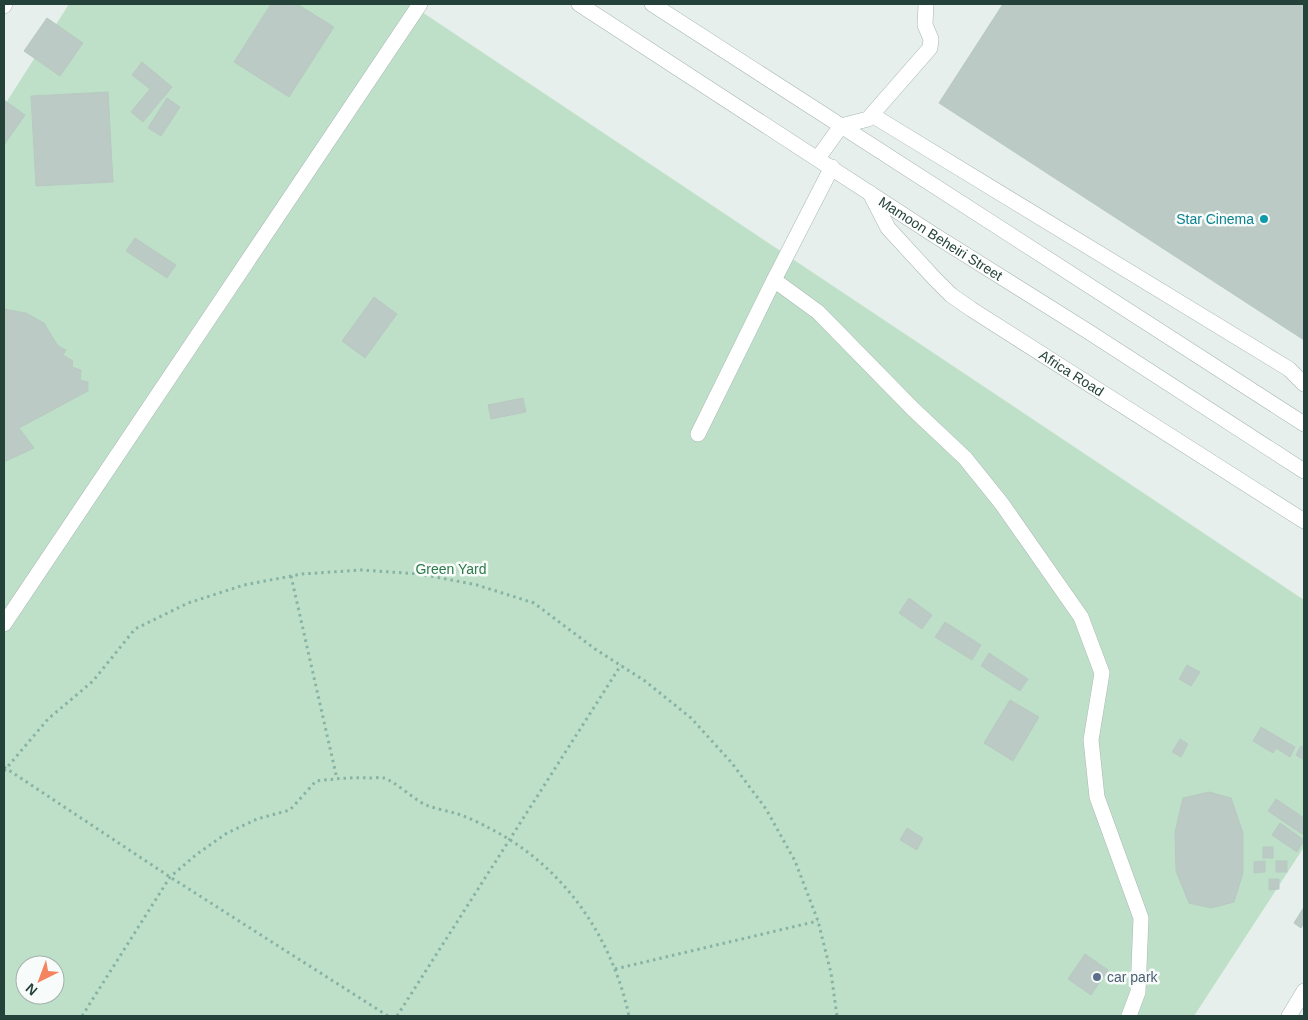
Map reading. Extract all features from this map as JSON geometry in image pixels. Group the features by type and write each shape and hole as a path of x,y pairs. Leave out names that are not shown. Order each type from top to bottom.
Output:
{"street":[{"path":"4,624 420,4"},
{"name":"Mamoon Beheiri Street","path":"579,4 1304,471"},
{"path":"652,4 669,8 841,126 1304,424"},
{"path":"818,158 841,126 868,119 930,48 931,39 925,25 926,4"},
{"path":"872,115 1289,369 1304,384"},
{"path":"698,434 832,168"},
{"name":"Africa Road","path":"869,192 888,228 952,295 971,309 1304,521"},
{"path":"774,280 818,312 913,409 965,458 1002,504 1081,616 1102,673 1091,740 1097,798 1141,918 1138,992 1129,1016"},
{"path":"1289,1016 1304,992"}],"path":[{"path":"388,1016 4,769 48,719 93,681 135,629 188,603 244,585 291,576 360,570 420,574 477,585 534,603 595,649 645,681 690,718 731,762 766,809 794,861 818,921 831,973 836,1016"},
{"path":"291,576 337,779"},
{"path":"397,1016 621,665"},
{"path":"82,1016 170,877 226,833 257,819 290,810 316,781 350,777 384,778 426,805 459,815 490,828 547,868 570,892 591,920 608,950 620,982 629,1016"},
{"path":"615,969 818,921"}],"green space":[{"name":"Green Yard","path":"69,4 410,4 1304,600 1304,847 1194,1016 4,1016 4,106"}],"building":[{"path":"271,4 297,4 334,27 289,97 234,62"},
{"path":"1003,4 1304,4 1304,340 939,103"},
{"path":"47,18 83,43 60,76 24,51"},
{"path":"142,62 172,87 143,122 131,112 150,89 132,75"},
{"path":"108,92 113,182 36,186 31,96"},
{"path":"167,98 180,107 161,136 148,128"},
{"path":"4,100 25,115 4,145"},
{"path":"135,238 176,265 167,278 126,251"},
{"path":"374,297 397,314 365,358 342,341"},
{"path":"4,309 26,313 44,323 58,346 66,350 63,355 73,361 72,367 81,370 80,380 88,382 88,391 19,428 34,448 4,462"},
{"path":"523,398 526,412 491,419 488,405"},
{"path":"909,598 932,615 922,629 899,613"},
{"path":"945,622 981,645 972,660 935,637"},
{"path":"989,653 1028,679 1020,691 981,666"},
{"path":"1187,665 1200,672 1191,686 1179,679"},
{"path":"1010,700 1039,717 1013,761 984,743"},
{"path":"1261,727 1295,747 1290,757 1276,748 1273,753 1253,741"},
{"path":"1180,739 1188,744 1181,757 1172,752"},
{"path":"1301,746 1304,748 1304,760 1296,755"},
{"path":"1209,792 1231,798 1243,833 1243,873 1234,902 1211,908 1189,903 1176,871 1175,832 1183,798"},
{"path":"1276,799 1304,818 1304,831 1302,834 1268,811"},
{"path":"1280,823 1304,840 1297,852 1272,835"},
{"path":"907,828 923,838 917,850 900,840"},
{"path":"1263,847 1273,847 1273,858 1263,858"},
{"path":"1265,861 1265,872 1254,873 1254,862"},
{"path":"1276,861 1287,861 1287,872 1276,872"},
{"path":"1269,879 1279,879 1279,889 1269,890"},
{"path":"1304,907 1304,923 1301,928 1294,923"},
{"path":"1085,954 1108,970 1091,995 1068,979"}],"place":[{"name":"Star Cinema","path":"1264,219"},
{"name":"car park","path":"1097,977"}]}
